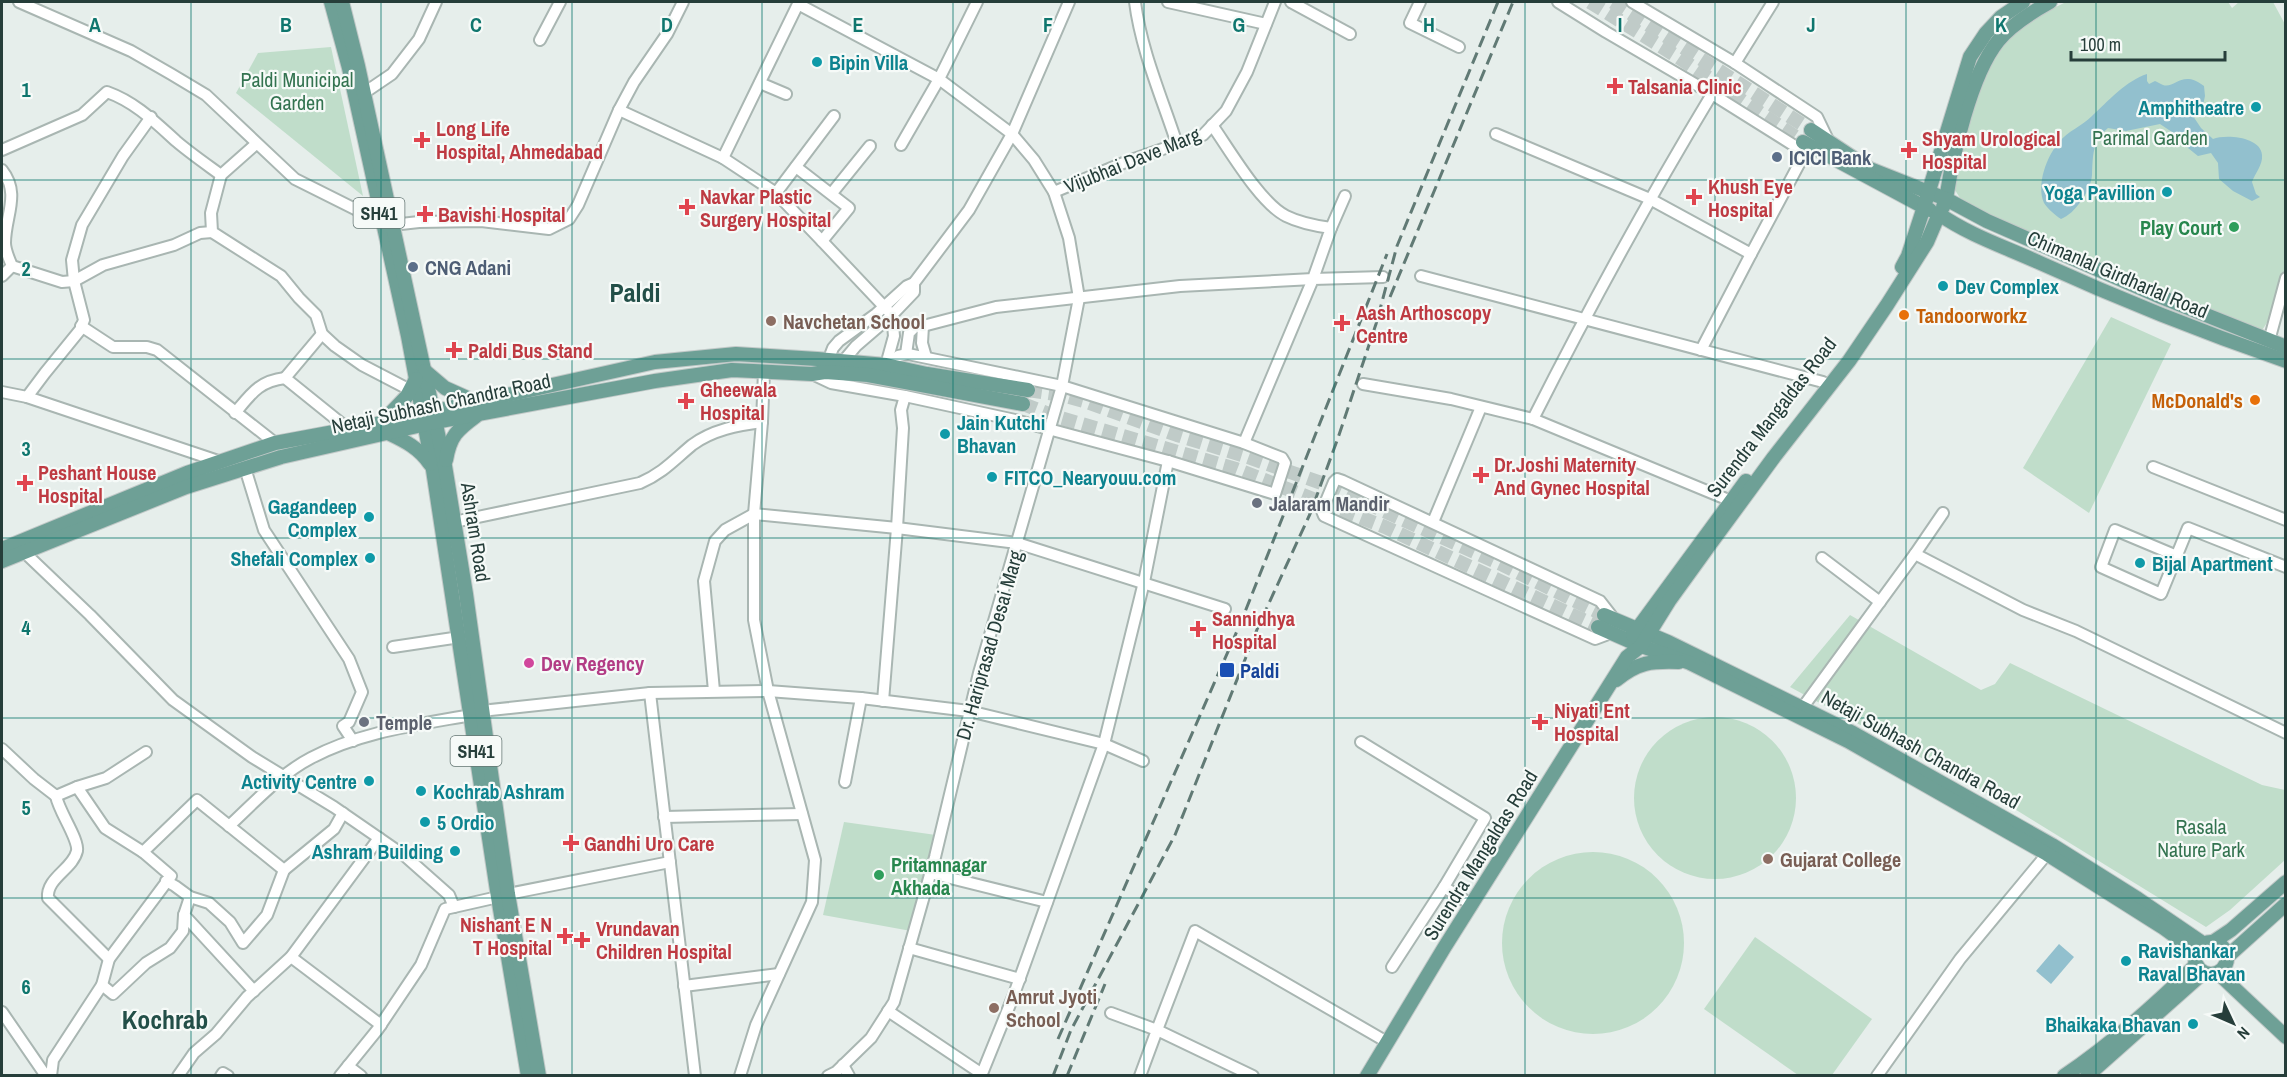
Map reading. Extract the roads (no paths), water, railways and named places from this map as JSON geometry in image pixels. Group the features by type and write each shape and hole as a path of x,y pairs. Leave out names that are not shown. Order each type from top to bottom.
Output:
{"main road":[{"name":"Ashram Road","path":"331,2 386,223"},
{"name":"Ashram Road","path":"342,2 364,93 386,223 417,380 454,522 476,713 528,1076"},
{"path":"1804,147 1826,148 1917,189 1929,191 1970,57 1986,33 2001,17 2023,2"},
{"path":"1946,199 1967,112 1985,62 2000,39 2010,29 2050,2"},
{"path":"1812,130 1826,148 1924,207"},
{"name":"Chimanlal Girdharlal Road","path":"1929,191 1987,221 2286,347"},
{"name":"Surendra Mangaldas Road","path":"1367,1076 1639,637 1855,341 1891,286 1908,256 1929,191"},
{"name":"Surendra Mangaldas Road","path":"1735,503 1849,361 1927,242 1946,199"},
{"name":"Chimanlal Girdharlal Road","path":"1924,207 1958,226 2070,277 2226,341 2286,361"},
{"path":"428,418 474,401 655,362 736,354 828,368 888,365 1028,390"},
{"name":"Netaji Subhash Chandra Road","path":"2,561 186,487 385,428 428,418 476,416 655,381 732,370 764,372 828,368 1023,404"},
{"path":"417,380 445,388 474,401 476,416 459,429 449,442 439,467 408,442 385,428 417,380"},
{"name":"Netaji Subhash Chandra Road","path":"2,549 187,473 275,443 347,428 385,428"},
{"name":"Ashram Road","path":"439,467 460,637 476,713"},
{"name":"Netaji Subhash Chandra Road","path":"1607,624 1803,707 1909,763 2044,840 2138,899 2202,955"},
{"name":"Netaji Subhash Chandra Road","path":"1639,637 1848,741 2047,854 2164,928 2202,955"},
{"path":"1609,686 1626,672 1647,662 1690,663"},
{"path":"2064,1076 2134,1022 2202,955 2286,882"},
{"name":"Ashram Road","path":"503,895 539,1076"},
{"path":"2224,965 2286,904"},
{"path":"2087,1076 2202,955 2223,946 2224,965 2286,1037"},
{"path":"2202,955 2224,965 2286,1026"}],"street":[{"path":"19,2 131,51 206,95 296,179 386,223 481,220 549,229 569,219 578,205 619,110 634,82 667,34 683,2"},
{"path":"364,93 392,74 419,39 436,2"},
{"path":"540,40 560,2"},
{"path":"901,145 939,79 977,2"},
{"path":"888,365 898,356 906,354 1062,386 1244,443 1284,459 1285,463 1275,494 1168,461 1051,429 905,396 831,384 828,368 839,341 888,311 907,286 914,283 969,210 1012,134 1069,2"},
{"path":"1135,2 1137,19 1177,144"},
{"path":"1168,2 1266,24"},
{"name":"Vijubhai Dave Marg","path":"799,3 939,79 1012,134 1034,160 1054,192 1203,135 1226,111 1247,72 1275,2"},
{"path":"1290,2 1350,34"},
{"path":"1420,2 1410,23 1459,47"},
{"path":"1558,2 1804,147 1701,350"},
{"path":"1632,2 1735,63 1817,117 1826,148"},
{"path":"1735,63 1773,2"},
{"path":"723,158 799,3"},
{"path":"760,83 786,94"},
{"path":"2,150 82,115 107,92 123,97 151,117 177,142 221,175"},
{"path":"1533,419 1583,319 1650,199 1713,94"},
{"path":"619,110 723,158 776,193 888,311 894,336 888,365"},
{"path":"776,193 834,116"},
{"path":"27,398 70,344 84,320 74,281 72,260 82,225 123,156 151,117"},
{"path":"1212,125 1267,201 1284,216 1310,225 1331,228"},
{"path":"1496,134 1650,199 1751,254"},
{"path":"212,232 211,213 221,175 256,144"},
{"path":"832,194 870,146"},
{"path":"796,167 849,208 822,241"},
{"path":"2,170 9,179 12,207 5,244 12,266"},
{"name":"Dr. Hariprasad Desai Marg","path":"828,1076 843,1065 870,1038 894,1002 930,873 969,711 1062,386 1079,298 1069,238 1054,192"},
{"path":"1244,443 1345,196"},
{"path":"12,266 62,282 74,281 103,264 174,245 200,233 212,232 281,276 298,298 316,315 322,334 362,365 417,380"},
{"path":"2,276 12,266"},
{"path":"1421,276 1823,382"},
{"path":"906,354 911,329 996,307 1180,286 1383,277"},
{"path":"2269,341 2286,278"},
{"path":"81,326 113,347 147,347 157,350 275,443"},
{"path":"923,326 922,343 926,357"},
{"path":"285,378 322,334"},
{"path":"740,1076 756,1025 812,902 815,860 768,691 754,620 754,514 764,372"},
{"path":"235,413 258,387 271,379 285,378 347,428"},
{"path":"1363,384 1406,390 1533,419 1735,503"},
{"path":"2,392 27,398 221,462"},
{"path":"882,701 897,528 903,428 901,410 905,396"},
{"path":"1433,522 1481,407"},
{"path":"454,522 640,483 658,475 694,444 719,431 740,424 762,422"},
{"path":"888,1011 981,1075 1020,979 1104,744 1144,582 1168,461"},
{"path":"2153,467 2286,520"},
{"path":"245,468 264,530 349,659 362,692 350,722 343,726 353,741"},
{"path":"1338,479 1433,522 1600,601 1607,624 1595,639 1324,516 1322,511 1334,482 1338,479"},
{"path":"1803,707 1943,513"},
{"path":"714,691 704,581 715,541 725,530 754,514 1017,543 1225,609"},
{"path":"2177,556 2115,530 2101,567 2161,594 2177,556 2188,528 2286,567"},
{"path":"24,552 90,615 172,700 283,777 343,813 405,856 449,895 454,907"},
{"path":"1915,554 2023,610 2076,631 2286,733"},
{"path":"1822,558 1880,602"},
{"path":"393,647 460,637"},
{"path":"229,826 283,777 310,758 371,733 476,713 650,693 768,691 861,698 969,711 1104,744 1143,761"},
{"path":"650,693 695,1076"},
{"path":"845,782 861,698"},
{"path":"1361,742 1485,818 1392,967"},
{"path":"2,749 34,779 56,795 58,806 77,840 77,853 53,882 48,891 48,897 109,959"},
{"path":"56,795 106,778 146,752"},
{"path":"51,1076 53,1060 102,985 109,959 171,876 143,852 105,828 77,787"},
{"path":"143,852 197,800 284,870"},
{"path":"166,881 190,897 209,903 230,922 243,943 267,915 284,870 334,829 343,813"},
{"path":"664,817 802,814"},
{"path":"178,1076 194,1053 216,1034 254,991 291,957 379,838"},
{"path":"1877,1076 1960,959 2047,854"},
{"path":"340,1076 381,1025 421,965 445,909 503,895 670,862"},
{"path":"930,873 1047,902"},
{"path":"1444,887 1472,904"},
{"path":"102,985 113,994 146,963 170,948 183,931 184,915 190,897"},
{"path":"184,915 254,991"},
{"path":"1140,1076 1195,931 1387,1042"},
{"path":"909,948 1020,979"},
{"path":"291,957 381,1025"},
{"path":"684,986 779,974"},
{"path":"2,1012 46,1076"},
{"path":"1111,1013 1157,1030 1253,1076"},
{"path":"843,1065 849,1076"},
{"path":"348,1066 362,1076"},
{"path":"221,1076 223,1073 228,1076"}],"water":[{"path":"2147,74 2149,84 2155,81 2167,85 2190,79 2204,86 2205,96 2202,110 2193,116 2201,128 2213,139 2234,137 2256,144 2262,155 2252,182 2256,194 2260,197 2252,201 2233,191 2219,179 2218,163 2211,153 2198,156 2183,144 2178,136 2160,124 2126,131 2108,128 2096,144 2091,181 2085,194 2077,207 2061,219 2044,203 2042,195 2042,179 2050,155 2059,142 2088,120 2125,86"},
{"path":"2059,944 2074,957 2051,984 2036,971"}],"tunnel":[{"path":"1590,2 1678,57 1803,142"},
{"path":"1613,2 1811,130"},
{"path":"1028,390 1062,395 1087,402 1327,485 1503,565 1604,615"},
{"path":"1023,404 1054,416 1236,469 1385,527 1598,627"}],"railway":[{"path":"1053,1076 1071,1030 1175,835 1258,627 1310,514 1376,324 1397,246 1498,2"},
{"path":"1390,297 1513,2"},
{"path":"1058,1039 1241,622 1387,254"},
{"path":"1067,1076 1105,984"}],"place":[{"name":"Bipin Villa","path":"817,62"},
{"name":"Talsania Clinic","path":"1615,86"},
{"name":"Amphitheatre","path":"2256,107"},
{"name":"Long Life Hospital, Ahmedabad","path":"422,140"},
{"name":"Shyam Urological Hospital","path":"1909,150"},
{"name":"ICICI Bank","path":"1777,157"},
{"name":"Yoga Pavillion","path":"2167,192"},
{"name":"Khush Eye Hospital","path":"1694,197"},
{"name":"Navkar Plastic Surgery Hospital","path":"687,207"},
{"name":"Bavishi Hospital","path":"425,214"},
{"name":"Play Court","path":"2234,227"},
{"name":"CNG Adani","path":"413,267"},
{"name":"Dev Complex","path":"1943,286"},
{"name":"Tandoorworkz","path":"1904,315"},
{"name":"Navchetan School","path":"771,321"},
{"name":"Aash Arthoscopy Centre","path":"1342,323"},
{"name":"Paldi Bus Stand","path":"454,350"},
{"name":"McDonald's","path":"2255,400"},
{"name":"Gheewala Hospital","path":"686,401"},
{"name":"Jain Kutchi Bhavan","path":"945,434"},
{"name":"Dr.Joshi Maternity And Gynec Hospital","path":"1481,475"},
{"name":"FITCO_Nearyouu.com","path":"992,477"},
{"name":"Peshant House Hospital","path":"25,483"},
{"name":"Jalaram Mandir","path":"1257,503"},
{"name":"Gagandeep Complex","path":"369,517"},
{"name":"Shefali Complex","path":"370,558"},
{"name":"Bijal Apartment","path":"2140,563"},
{"name":"Sannidhya Hospital","path":"1198,629"},
{"name":"Dev Regency","path":"529,663"},
{"name":"Paldi","path":"1227,670"},
{"name":"Temple","path":"364,722"},
{"name":"Niyati Ent Hospital","path":"1540,722"},
{"name":"Activity Centre","path":"369,781"},
{"name":"Kochrab Ashram","path":"421,791"},
{"name":"5 Ordio","path":"425,822"},
{"name":"Gandhi Uro Care","path":"571,843"},
{"name":"Ashram Building","path":"455,851"},
{"name":"Gujarat College","path":"1768,859"},
{"name":"Pritamnagar Akhada","path":"879,875"},
{"name":"Nishant E N T Hospital","path":"565,936"},
{"name":"Vrundavan Children Hospital","path":"582,940"},
{"name":"Ravishankar Raval Bhavan","path":"2126,961"},
{"name":"Amrut Jyoti School","path":"994,1008"},
{"name":"Bhaikaka Bhavan","path":"2193,1024"}],"district":[{"name":"Paldi","path":"635,292"},
{"name":"Kochrab","path":"165,1019"}],"park label":[{"name":"Paldi Municipal Garden","path":"297,90"},
{"name":"Parimal Garden","path":"2150,137"},
{"name":"Rasala Nature Park","path":"2201,838"}]}
